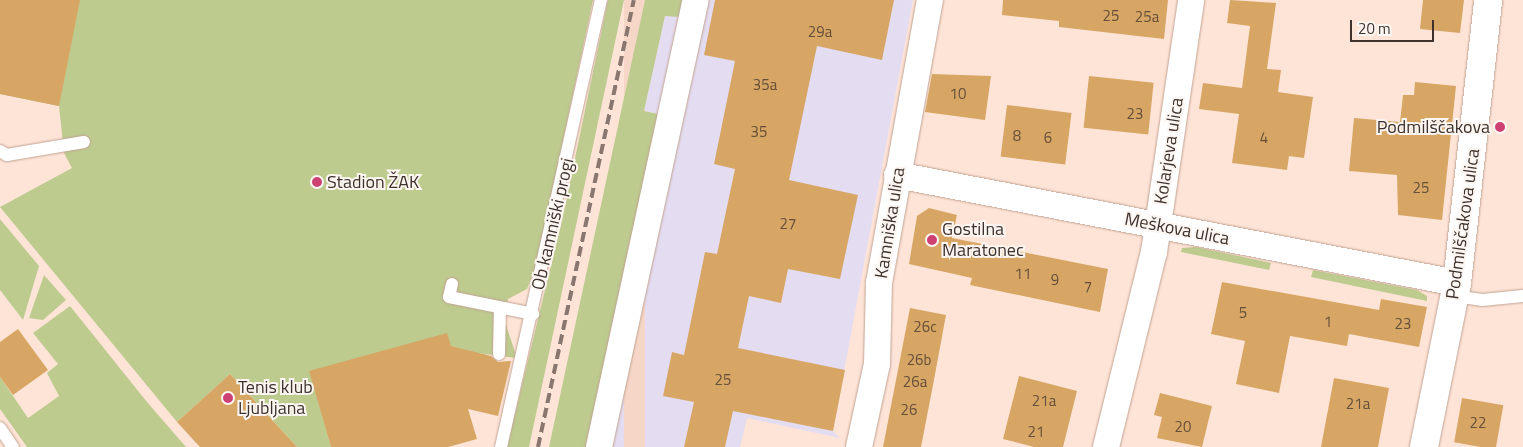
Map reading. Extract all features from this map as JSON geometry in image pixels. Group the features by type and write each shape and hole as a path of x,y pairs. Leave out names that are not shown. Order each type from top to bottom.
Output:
{"street":[{"path":"599,447 696,0"},
{"name":"Kamniška ulica","path":"859,447 877,364 879,282 930,0"},
{"name":"Kolarjeva ulica","path":"1106,447 1158,225 1192,0"},
{"name":"Podmilščakova ulica","path":"1424,447 1455,290 1488,0"},
{"name":"Meškova ulica","path":"897,175 1158,225 1455,290"}],"lane":[{"name":"Ob kamniški progi","path":"502,447 533,314 601,0"},
{"path":"0,151 7,155 84,142"},
{"path":"452,284 449,297 533,314"},
{"path":"1455,290 1482,300 1523,296"},
{"path":"499,354 500,308"},
{"path":"0,428 13,447"}],"shaded area":[{"path":"624,0 645,0 645,447 624,447"},
{"path":"682,0 913,0 833,431 840,438 747,418 740,447 587,447 658,114 644,111 665,15 679,17"}],"green space":[{"name":"Stadion ŽAK","path":"0,0 593,0 536,267 527,289 508,299 504,319 517,358 477,353 310,372 331,447 297,447 230,374 177,422 0,207 72,168 64,153 59,106 0,94"},
{"path":"608,0 624,0 529,447 507,447 563,216"},
{"path":"645,0 682,0 679,17 665,16 644,111 658,114 587,447 549,447"},
{"path":"0,219 39,266 23,320 0,290"},
{"path":"1196,247 1271,263 1269,270 1181,252 1182,248"},
{"path":"1313,270 1417,290 1427,296 1427,301 1311,277"},
{"path":"44,275 66,300 43,320 29,318"},
{"path":"70,306 147,402 186,447 27,447 0,409 0,377 28,418 59,396 47,373 58,364 33,333"}],"building":[{"path":"0,0 80,0 59,106 0,94"},
{"path":"715,0 894,0 882,60 817,46 789,180 858,195 840,279 788,269 781,303 749,296 738,348 845,370 833,431 733,411 725,447 684,447 694,402 663,396 672,352 684,355 705,252 717,254 735,169 714,164 735,61 704,55"},
{"path":"1003,0 1168,0 1164,39 1059,27 1059,21 1002,15"},
{"path":"1230,0 1276,3 1267,69 1281,70 1278,92 1313,97 1304,158 1289,156 1287,170 1232,163 1239,114 1199,109 1203,83 1242,88 1250,26 1227,23"},
{"path":"1423,0 1464,0 1460,33 1420,29"},
{"path":"932,74 991,76 985,120 925,112"},
{"path":"1089,76 1154,83 1148,135 1084,128"},
{"path":"1415,82 1456,86 1442,220 1398,215 1397,175 1349,171 1354,118 1400,122 1403,95 1414,95"},
{"path":"1007,105 1072,113 1065,165 1001,157"},
{"path":"929,208 957,215 952,238 1108,269 1100,312 970,285 972,278 909,264 917,216"},
{"path":"1222,282 1379,310 1381,299 1427,307 1419,347 1349,334 1347,346 1290,336 1279,393 1236,384 1245,341 1211,334"},
{"path":"910,308 946,315 921,447 883,447"},
{"path":"18,329 48,370 13,395 0,377 0,342"},
{"path":"447,333 451,346 491,356 498,362 511,361 498,416 468,409 477,439 448,447 331,447 309,371"},
{"name":"Tenis klub Ljubljana","path":"230,374 297,447 200,447 177,422"},
{"path":"1019,376 1077,391 1063,447 1034,447 1003,439"},
{"path":"1334,378 1389,388 1378,447 1321,447"},
{"path":"1160,393 1212,406 1202,447 1157,438 1162,417 1154,415"},
{"path":"1462,398 1503,405 1496,447 1481,447 1454,442"}],"railway":[{"path":"538,447 634,0"}],"place":[{"name":"Podmilščakova","path":"1500,127"},
{"name":"Stadion ŽAK","path":"317,182"},
{"name":"Gostilna Maratonec","path":"932,240"},
{"name":"Tenis klub Ljubljana","path":"228,398"}]}
